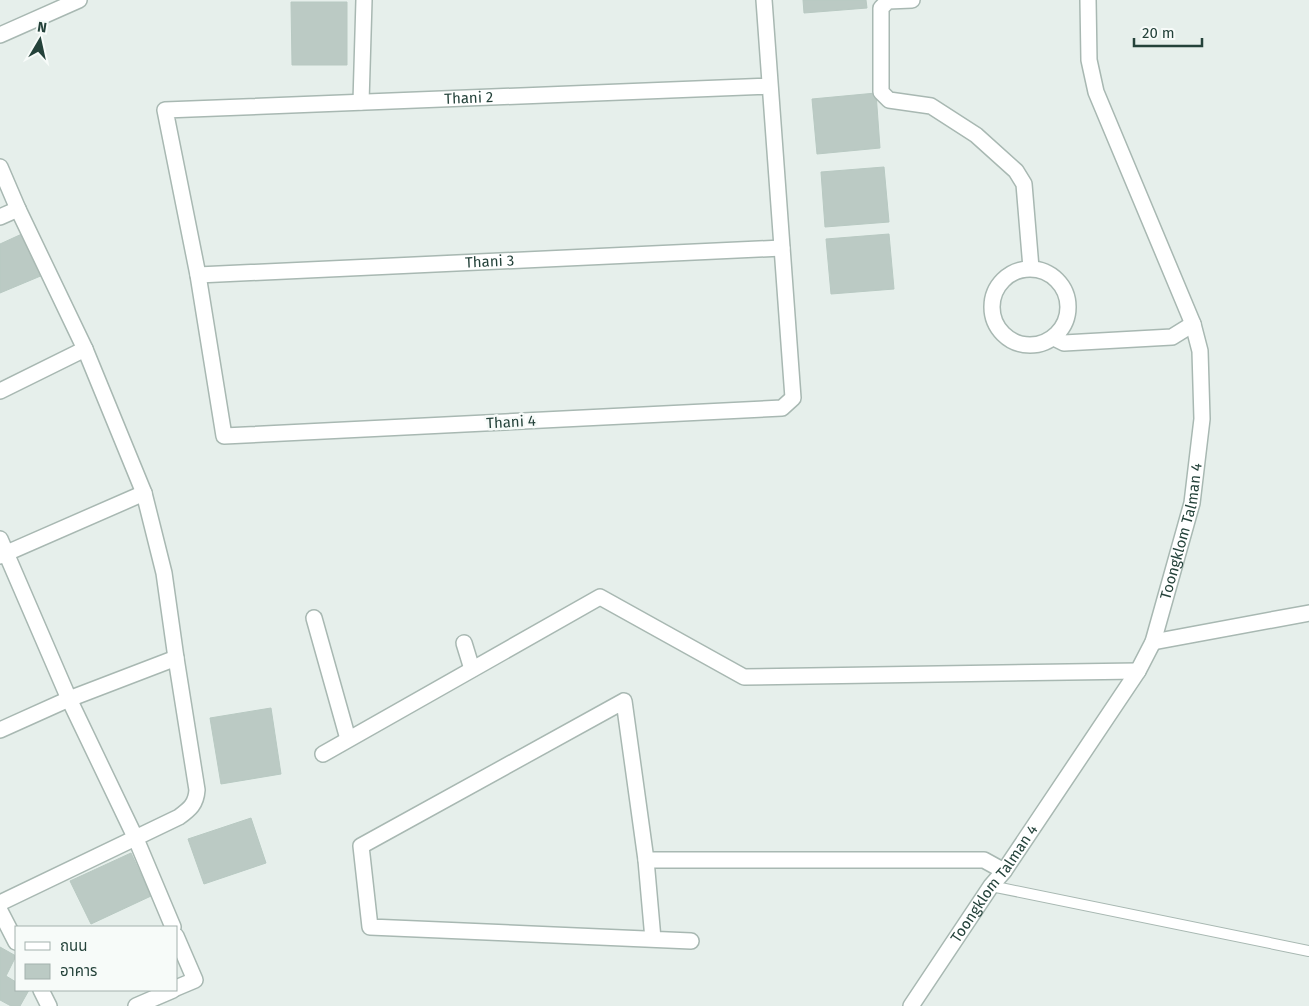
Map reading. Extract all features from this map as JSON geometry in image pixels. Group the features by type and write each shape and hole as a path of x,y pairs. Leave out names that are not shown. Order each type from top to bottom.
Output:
{"street":[{"path":"0,35 79,0"},
{"path":"361,102 364,0"},
{"path":"764,0 782,248"},
{"path":"912,0 888,1 880,8 881,92 889,100 931,106 976,136 1016,172 1024,184 1031,268"},
{"name":"Toongklom Talman 4","path":"911,1006 1138,671 1153,642 1192,503 1202,419 1200,351 1193,324 1096,92 1089,60 1088,0"},
{"name":"Thani 2","path":"198,275 165,110 770,86"},
{"path":"0,167 85,349 144,493 164,573 197,790 196,800 191,809 179,817 0,903"},
{"path":"0,217 18,209"},
{"name":"Thani 3","path":"198,275 782,248"},
{"name":"Thani 4","path":"198,275 224,436 782,408 793,398 782,248"},
{"path":"1031,268 1044,272 1057,280 1066,294 1068,310 1064,326 1054,338 1041,344 1026,346 1012,342 1001,333 993,320 991,306 994,292 1002,280 1014,272 1031,268"},
{"path":"1054,338 1064,343 1172,337 1193,324"},
{"path":"0,391 85,349"},
{"path":"3,555 144,493"},
{"path":"0,539 3,555 136,839 173,926"},
{"path":"323,754 600,597 744,677 1138,671"},
{"path":"1153,642 1309,613"},
{"path":"314,618 348,739"},
{"path":"464,643 472,669"},
{"path":"0,730 69,699 176,658"},
{"path":"653,939 646,860 624,701 360,846 370,927 653,939 691,940"},
{"path":"646,860 984,860 1004,871"},
{"path":"0,911 15,940"},
{"path":"178,941 195,980 178,988"},
{"path":"42,991 49,1006"},
{"path":"136,1006 170,991"}],"lane":[{"path":"991,886 1309,951"}],"building":[{"path":"803,0 866,0 867,8 804,13"},
{"path":"291,2 347,2 347,65 292,65"},
{"path":"876,93 880,148 817,154 812,99"},
{"path":"884,167 889,222 825,227 821,172"},
{"path":"24,233 43,275 0,293 0,244"},
{"path":"889,234 894,289 831,294 826,239"},
{"path":"271,708 281,774 221,784 210,718"},
{"path":"251,818 266,863 204,884 188,839"},
{"path":"131,853 151,896 91,924 70,881"},
{"path":"0,947 15,955 6,976 15,981 15,991 28,991 20,1006 11,1006 0,1000"}]}
